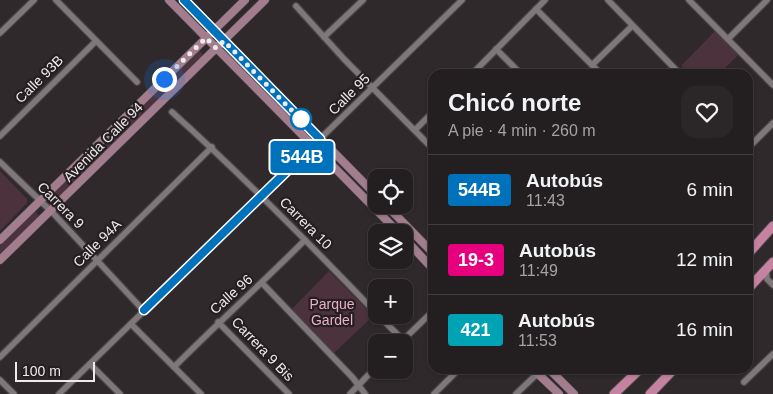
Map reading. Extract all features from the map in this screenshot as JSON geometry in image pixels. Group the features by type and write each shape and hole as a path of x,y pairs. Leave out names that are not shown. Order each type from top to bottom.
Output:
{"main road":[{"path":"169,0 390,224"},
{"path":"184,0 368,187"},
{"name":"Avenida Calle 94","path":"0,240 245,0"},
{"name":"Avenida Calle 94","path":"0,260 265,0"},
{"path":"395,214 428,248"},
{"path":"753,249 773,226"},
{"path":"753,250 773,230"},
{"path":"413,248 428,264"},
{"path":"753,285 765,274 773,262"},
{"path":"538,374 559,394"},
{"path":"554,374 574,394"},
{"path":"614,394 635,374"},
{"path":"650,394 669,374"}],"street":[{"path":"0,33 34,0"},
{"path":"56,0 137,82"},
{"path":"324,38 363,0"},
{"name":"Calle 95","path":"60,394 462,0"},
{"path":"477,69 545,0"},
{"path":"608,0 675,69"},
{"path":"689,0 773,85"},
{"path":"728,38 767,0"},
{"path":"296,6 324,38 428,144"},
{"path":"536,9 596,69"},
{"path":"592,65 632,26"},
{"name":"Calle 93B","path":"0,136 96,41"},
{"path":"496,49 516,69"},
{"name":"Carrera 10","path":"172,112 212,147 368,305"},
{"path":"415,130 428,117"},
{"path":"753,140 773,122"},
{"name":"Calle 94A","path":"0,357 212,147"},
{"name":"Carrera 9","path":"0,162 98,260 144,310"},
{"name":"Calle 96","path":"174,367 218,322 262,283 305,240"},
{"path":"765,274 773,285"},
{"path":"262,283 313,334 365,394"},
{"path":"409,334 428,316"},
{"name":"Carrera 9 Bis","path":"218,322 289,394"},
{"path":"131,324 201,394"},
{"name":"Carrera 10","path":"386,324 396,334"},
{"path":"753,373 773,354"},
{"path":"90,364 120,394"},
{"path":"434,394 454,374"},
{"path":"516,394 533,374"},
{"path":"744,382 752,374"},
{"path":"350,394 368,376"},
{"path":"0,380 14,394"}],"green space":[{"path":"715,31 739,54 724,69 684,69 681,66"},
{"path":"199,50 205,56 53,204 47,198"},
{"path":"232,51 313,134 309,137 228,55"},
{"path":"0,171 27,199 27,203 0,231"},
{"path":"35,211 40,217 0,256 0,246"},
{"name":"Parque Gardel","path":"329,271 368,311 368,321 334,353 292,309"}],"bus line":[{"name":"544B","path":"144,310 320,139 184,0"}],"route":[{"path":"164,79 206,38 216,48 224,41 306,125 301,119"}]}
